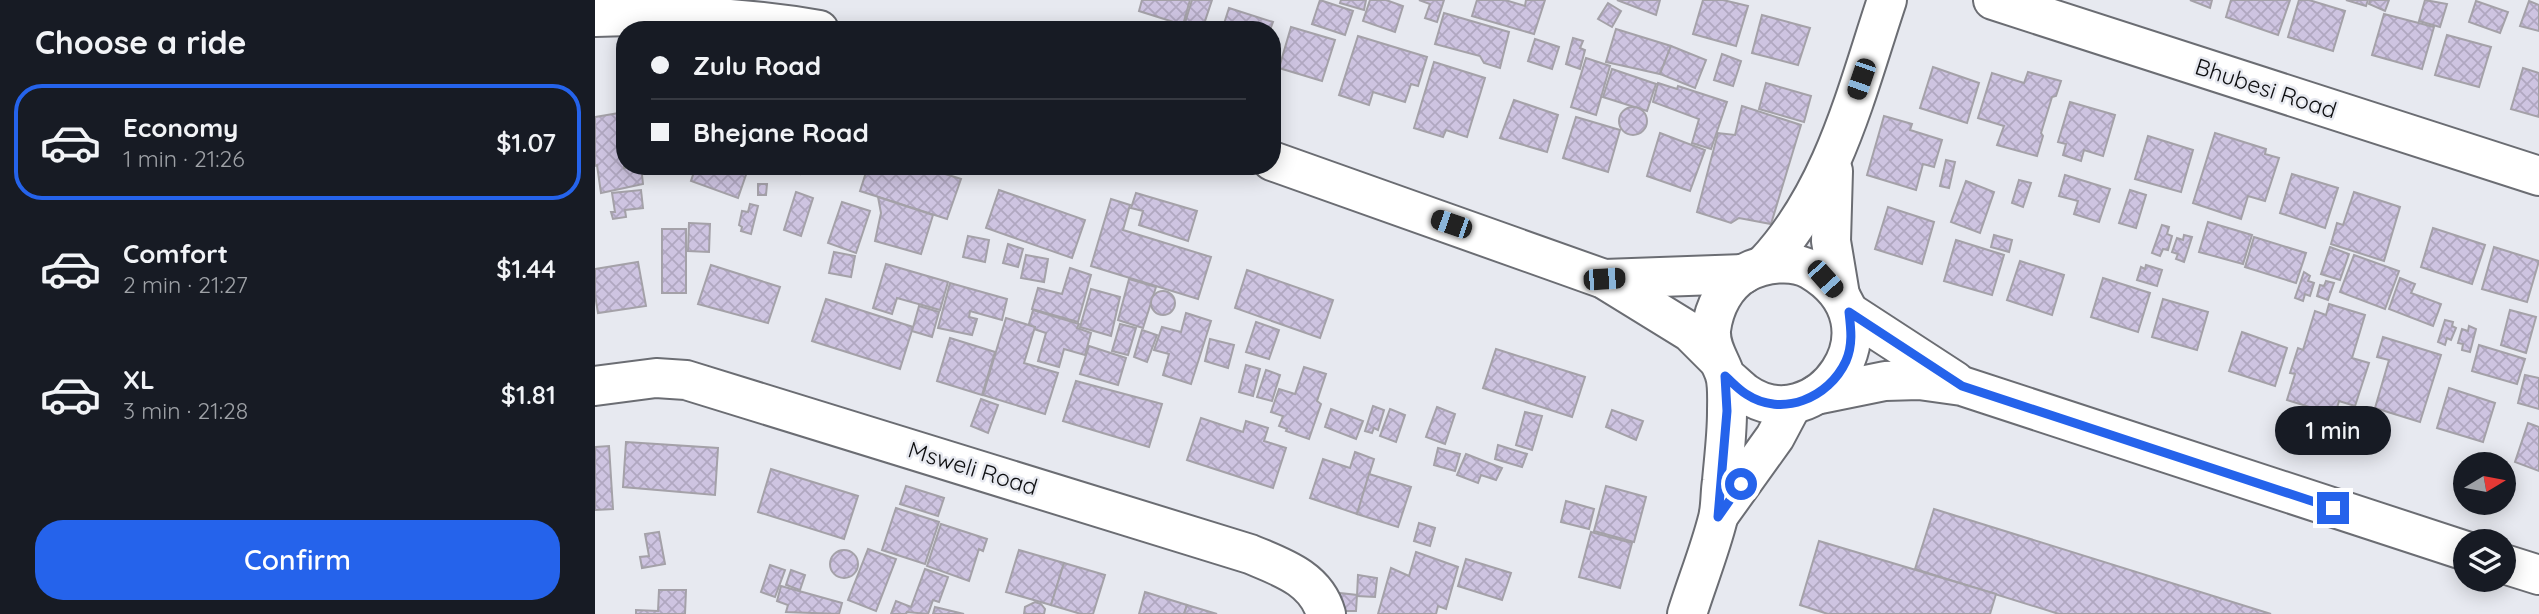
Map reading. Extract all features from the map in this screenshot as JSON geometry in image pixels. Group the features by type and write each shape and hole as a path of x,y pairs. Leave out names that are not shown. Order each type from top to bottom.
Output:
{"street":[{"path":"1687,614 1718,517 1727,411 1721,367 1711,334 1715,310 1727,289 1778,250 1811,203 1834,159 1888,0"},
{"name":"Bhubesi Road","path":"1993,0 2539,176"},
{"path":"595,17 635,15 748,21"},
{"path":"1718,517 1804,400 1835,380 1847,359 1852,337 1831,241 1834,159"},
{"path":"1281,164 1604,279 1691,332 1747,395 1769,403 1804,400 1885,381 1919,380 1962,386 2453,547"},
{"path":"1604,279 1754,270 1785,263 1807,268 1825,279 1844,304 1962,386"},
{"name":"Msweli Road","path":"595,386 656,378 686,380 1224,546 1287,569 1305,580 1319,597 1326,614"},
{"path":"2516,568 2539,575"}],"building":[{"path":"1142,0 1190,0 1184,21 1170,21 1139,11"},
{"path":"1192,0 1212,0 1205,21 1186,21"},
{"path":"1320,0 1353,11 1345,35 1312,24"},
{"path":"1341,0 1366,0 1364,10 1340,3"},
{"path":"1370,0 1386,0 1403,6 1395,32 1363,21"},
{"path":"1419,0 1444,0 1437,22 1425,18 1430,4"},
{"path":"1477,0 1505,0 1525,6 1526,0 1545,0 1534,34 1472,16"},
{"path":"1617,0 1660,0 1656,15"},
{"path":"1703,0 1723,0 1748,6 1736,46 1693,34"},
{"path":"2190,0 2212,0 2210,8"},
{"path":"2231,0 2290,0 2278,35 2226,17"},
{"path":"2299,0 2309,0 2345,11 2333,51 2288,37"},
{"path":"2346,0 2368,0 2366,6"},
{"path":"2370,0 2389,0 2385,11 2369,4"},
{"path":"2425,0 2447,4 2440,27 2419,21"},
{"path":"2476,1 2508,12 2500,33 2469,22"},
{"path":"2529,1 2539,5 2539,31 2520,26"},
{"path":"1608,3 1621,11 1612,27 1598,19"},
{"path":"1229,8 1270,21 1225,21"},
{"path":"1444,13 1509,32 1500,68 1484,63 1480,56 1435,44"},
{"path":"2384,14 2434,27 2422,69 2372,55"},
{"path":"1762,15 1810,28 1798,65 1752,53"},
{"path":"1291,27 1335,40 1322,81 1281,69"},
{"path":"1616,29 1671,46 1660,74 1606,62"},
{"path":"2447,35 2491,47 2479,87 2435,75"},
{"path":"1358,36 1427,57 1418,86 1411,84 1405,102 1373,92 1369,105 1339,95"},
{"path":"1573,38 1583,41 1580,48 1585,50 1580,69 1566,64"},
{"path":"1535,39 1559,47 1552,69 1528,61"},
{"path":"1671,46 1706,60 1695,88 1660,74"},
{"path":"1722,54 1741,61 1733,86 1714,80"},
{"path":"1586,58 1610,66 1596,115 1571,107"},
{"path":"1434,62 1485,78 1467,137 1446,130 1443,137 1414,128"},
{"path":"1933,67 1979,83 1967,123 1920,108"},
{"path":"2523,68 2539,73 2539,117 2511,109"},
{"path":"1612,69 1656,84 1647,111 1603,97"},
{"path":"2028,72 2061,81 2056,96 2052,97 2037,156 1997,145 2004,126 1978,118 1992,73 2024,83"},
{"path":"1658,83 1677,89 1678,86 1727,102 1711,149 1692,143 1699,119 1653,102"},
{"path":"1766,83 1811,96 1804,122 1759,109"},
{"path":"1514,100 1558,115 1547,152 1500,138"},
{"path":"2070,102 2115,115 2103,156 2084,150 2081,161 2063,155 2066,144 2058,142"},
{"path":"1742,106 1801,125 1771,224 1739,218 1731,223 1697,212 1718,133 1735,135"},
{"path":"1633,107 1643,111 1647,121 1643,131 1633,135 1623,131 1619,121 1623,111"},
{"path":"616,114 616,175 642,175 643,184 601,193 597,165 595,166 595,117"},
{"path":"1884,116 1912,124 1910,130 1942,140 1934,167 1923,164 1916,190 1867,175"},
{"path":"1576,117 1620,130 1608,172 1563,158"},
{"path":"1660,133 1705,150 1690,191 1647,176"},
{"path":"2215,133 2266,149 2265,154 2279,158 2265,201 2248,196 2241,219 2193,203"},
{"path":"2148,136 2193,150 2181,192 2135,179"},
{"path":"1946,160 1955,162 1949,188 1940,186"},
{"path":"2292,174 2338,188 2325,228 2280,213"},
{"path":"693,175 746,175 738,198 691,181"},
{"path":"865,175 948,175 961,179 947,219 860,191"},
{"path":"2065,175 2110,189 2099,222 2074,214 2078,201 2059,196"},
{"path":"2019,180 2031,183 2023,207 2012,203"},
{"path":"1966,181 1994,192 1980,233 1951,222"},
{"path":"758,184 767,184 766,195 758,195"},
{"path":"641,190 643,208 625,210 626,217 613,219 611,212 615,212 612,193"},
{"path":"999,190 1085,220 1072,258 986,228"},
{"path":"2130,190 2146,195 2136,228 2119,223"},
{"path":"796,192 813,198 801,236 784,230"},
{"path":"2354,192 2400,207 2384,261 2331,244 2337,223 2343,225"},
{"path":"1136,193 1197,211 1188,241 1139,225 1143,211 1131,208"},
{"path":"878,197 933,215 921,254 875,241 881,213"},
{"path":"1111,199 1130,205 1123,230 1211,257 1198,299 1091,266"},
{"path":"842,202 870,211 856,253 828,243"},
{"path":"750,204 758,206 751,234 741,231 742,227 739,225 742,211 748,212"},
{"path":"1888,207 1934,222 1922,264 1875,249"},
{"path":"2208,222 2252,235 2243,264 2199,252"},
{"path":"689,223 710,224 709,252 688,251"},
{"path":"2162,225 2169,227 2167,234 2172,236 2168,250 2163,249 2160,256 2152,253"},
{"path":"2433,228 2485,245 2472,284 2421,267"},
{"path":"662,229 686,229 686,293 662,293"},
{"path":"1994,235 2012,240 2009,252 1991,247"},
{"path":"2184,235 2192,237 2184,262 2176,259 2178,254 2172,252 2177,238 2183,240"},
{"path":"968,236 989,240 985,262 963,257"},
{"path":"2254,237 2306,253 2296,283 2245,267"},
{"path":"1956,240 2004,255 1992,295 1944,281"},
{"path":"1008,244 1023,249 1018,267 1003,263"},
{"path":"2330,247 2349,254 2340,280 2321,274"},
{"path":"2494,247 2539,261 2527,302 2482,289"},
{"path":"834,252 855,256 851,277 829,273"},
{"path":"1026,255 1048,259 1044,282 1021,278"},
{"path":"2354,255 2399,271 2385,309 2340,292"},
{"path":"2020,261 2064,275 2052,315 2007,300"},
{"path":"638,262 646,306 598,313 595,269"},
{"path":"886,264 948,282 940,310 897,298 892,314 873,308"},
{"path":"711,265 780,287 768,323 698,304"},
{"path":"2146,265 2162,270 2157,286 2137,280 2141,267 2145,269"},
{"path":"1070,268 1091,275 1078,322 1032,309 1038,288 1062,294"},
{"path":"1247,270 1333,300 1320,338 1235,308"},
{"path":"2304,272 2310,276 2308,281 2314,283 2310,296 2305,294 2303,301 2295,298"},
{"path":"2103,278 2150,293 2138,332 2091,317"},
{"path":"2400,278 2415,284 2411,293 2441,304 2433,326 2389,309"},
{"path":"1129,279 1156,287 1143,328 1118,320"},
{"path":"2326,281 2334,283 2328,300 2317,296 2320,285 2324,286"},
{"path":"950,283 1007,299 1002,320 970,311 969,317 977,319 972,335 938,328"},
{"path":"1091,289 1120,297 1111,336 1080,327"},
{"path":"1163,291 1172,294 1175,303 1172,312 1163,315 1154,312 1151,303 1154,294"},
{"path":"826,299 913,327 900,369 812,341"},
{"path":"2163,299 2208,312 2197,350 2152,337"},
{"path":"2329,304 2365,315 2352,358 2369,363 2355,406 2339,401 2335,415 2287,400 2295,374 2290,373 2298,348 2303,350 2315,311 2326,315"},
{"path":"919,306 939,312 932,337 912,331"},
{"path":"1033,310 1079,324 1077,328 1091,333 1085,355 1064,349 1059,367 1038,361 1046,333 1028,327"},
{"path":"2510,310 2536,317 2526,353 2501,345"},
{"path":"1186,313 1211,321 1191,384 1163,375 1169,354 1154,350 1162,327 1181,332"},
{"path":"1006,318 1035,327 1024,363 1058,373 1045,414 983,395"},
{"path":"2445,320 2453,322 2452,326 2456,328 2451,340 2447,338 2445,345 2438,342"},
{"path":"1256,322 1279,330 1269,359 1246,352"},
{"path":"1120,324 1136,328 1128,355 1112,351"},
{"path":"2469,326 2476,329 2470,352 2462,350 2463,344 2458,343 2462,329 2468,331"},
{"path":"1142,330 1157,335 1147,362 1134,357"},
{"path":"2242,332 2287,348 2275,386 2229,371"},
{"path":"2383,337 2441,355 2420,422 2375,408 2389,360 2377,357"},
{"path":"950,338 995,352 982,395 937,381"},
{"path":"1210,339 1234,345 1228,368 1205,361"},
{"path":"2479,345 2525,359 2517,384 2472,371"},
{"path":"1089,346 1126,358 1118,385 1080,374"},
{"path":"1496,349 1585,377 1572,417 1483,388"},
{"path":"1246,365 1260,369 1253,396 1239,392"},
{"path":"1304,367 1326,374 1317,401 1321,404 1309,439 1286,431 1287,429 1279,426 1283,416 1271,412 1279,389 1295,394"},
{"path":"1266,370 1280,375 1272,401 1257,397"},
{"path":"2525,375 2539,378 2539,409 2518,403"},
{"path":"1076,381 1162,404 1149,447 1063,421"},
{"path":"2449,388 2495,403 2483,442 2437,428"},
{"path":"981,399 998,405 988,433 971,426"},
{"path":"1373,406 1384,410 1378,430 1374,428 1372,433 1365,431"},
{"path":"1437,407 1455,414 1445,444 1426,437"},
{"path":"1331,409 1363,421 1356,439 1325,427"},
{"path":"1390,409 1405,415 1396,442 1380,436"},
{"path":"1612,410 1643,421 1636,440 1606,427"},
{"path":"1525,412 1542,416 1532,450 1516,445"},
{"path":"1201,418 1243,432 1246,421 1268,428 1264,441 1286,448 1273,488 1187,460"},
{"path":"2528,423 2539,427 2539,471 2517,463"},
{"path":"626,442 718,448 715,495 623,487"},
{"path":"1498,445 1527,454 1522,467 1495,459"},
{"path":"609,446 613,509 595,510 595,447"},
{"path":"1438,448 1460,454 1455,471 1434,465"},
{"path":"1355,452 1374,459 1357,514 1310,498 1323,459 1350,468"},
{"path":"1466,454 1502,468 1496,480 1481,475 1478,483 1457,475"},
{"path":"771,469 858,496 844,539 758,512"},
{"path":"1369,474 1411,487 1398,527 1357,514"},
{"path":"906,486 944,498 938,516 900,504"},
{"path":"1606,486 1646,497 1634,542 1594,531"},
{"path":"1566,501 1594,509 1589,529 1561,522"},
{"path":"896,508 939,522 925,564 882,550"},
{"path":"1934,509 2271,614 2059,614 1915,569"},
{"path":"1419,523 1435,528 1430,546 1414,541"},
{"path":"941,524 987,539 983,551 979,549 969,581 927,566"},
{"path":"659,532 665,564 642,568 640,557 649,556 645,534"},
{"path":"1591,532 1632,543 1620,588 1579,577"},
{"path":"1819,541 1996,594 1990,614 1828,614 1800,605"},
{"path":"868,549 896,559 876,611 848,600"},
{"path":"844,550 854,554 858,564 854,574 844,578 834,574 830,564 834,554"},
{"path":"1019,550 1064,563 1051,605 1006,592"},
{"path":"1416,552 1458,567 1446,609 1438,606 1436,614 1378,614 1391,568 1409,576"},
{"path":"1466,559 1511,573 1502,600 1458,586"},
{"path":"1064,563 1105,575 1093,614 1081,614 1051,605"},
{"path":"770,565 785,570 775,597 761,592"},
{"path":"925,569 948,577 939,602 933,600 928,614 891,614 896,601 911,607"},
{"path":"791,570 805,575 800,590 786,585"},
{"path":"1358,575 1377,578 1375,597 1357,596"},
{"path":"781,586 842,603 839,614 786,612 788,605 777,601"},
{"path":"659,590 686,590 685,614 636,614 636,610 658,611"},
{"path":"1145,592 1187,605 1184,614 1139,614"},
{"path":"1340,593 1357,595 1356,611 1339,611"},
{"path":"1035,602 1045,609 1044,614 1024,614 1025,607"},
{"path":"1187,605 1217,614 1184,614"},
{"path":"935,607 964,614 933,614"}],"route":[{"path":"1741,484 1718,517 1727,411 1725,376 1747,395 1769,403 1792,405 1816,395 1835,380 1847,359 1852,337 1849,312 1962,386 2333,508"}]}
